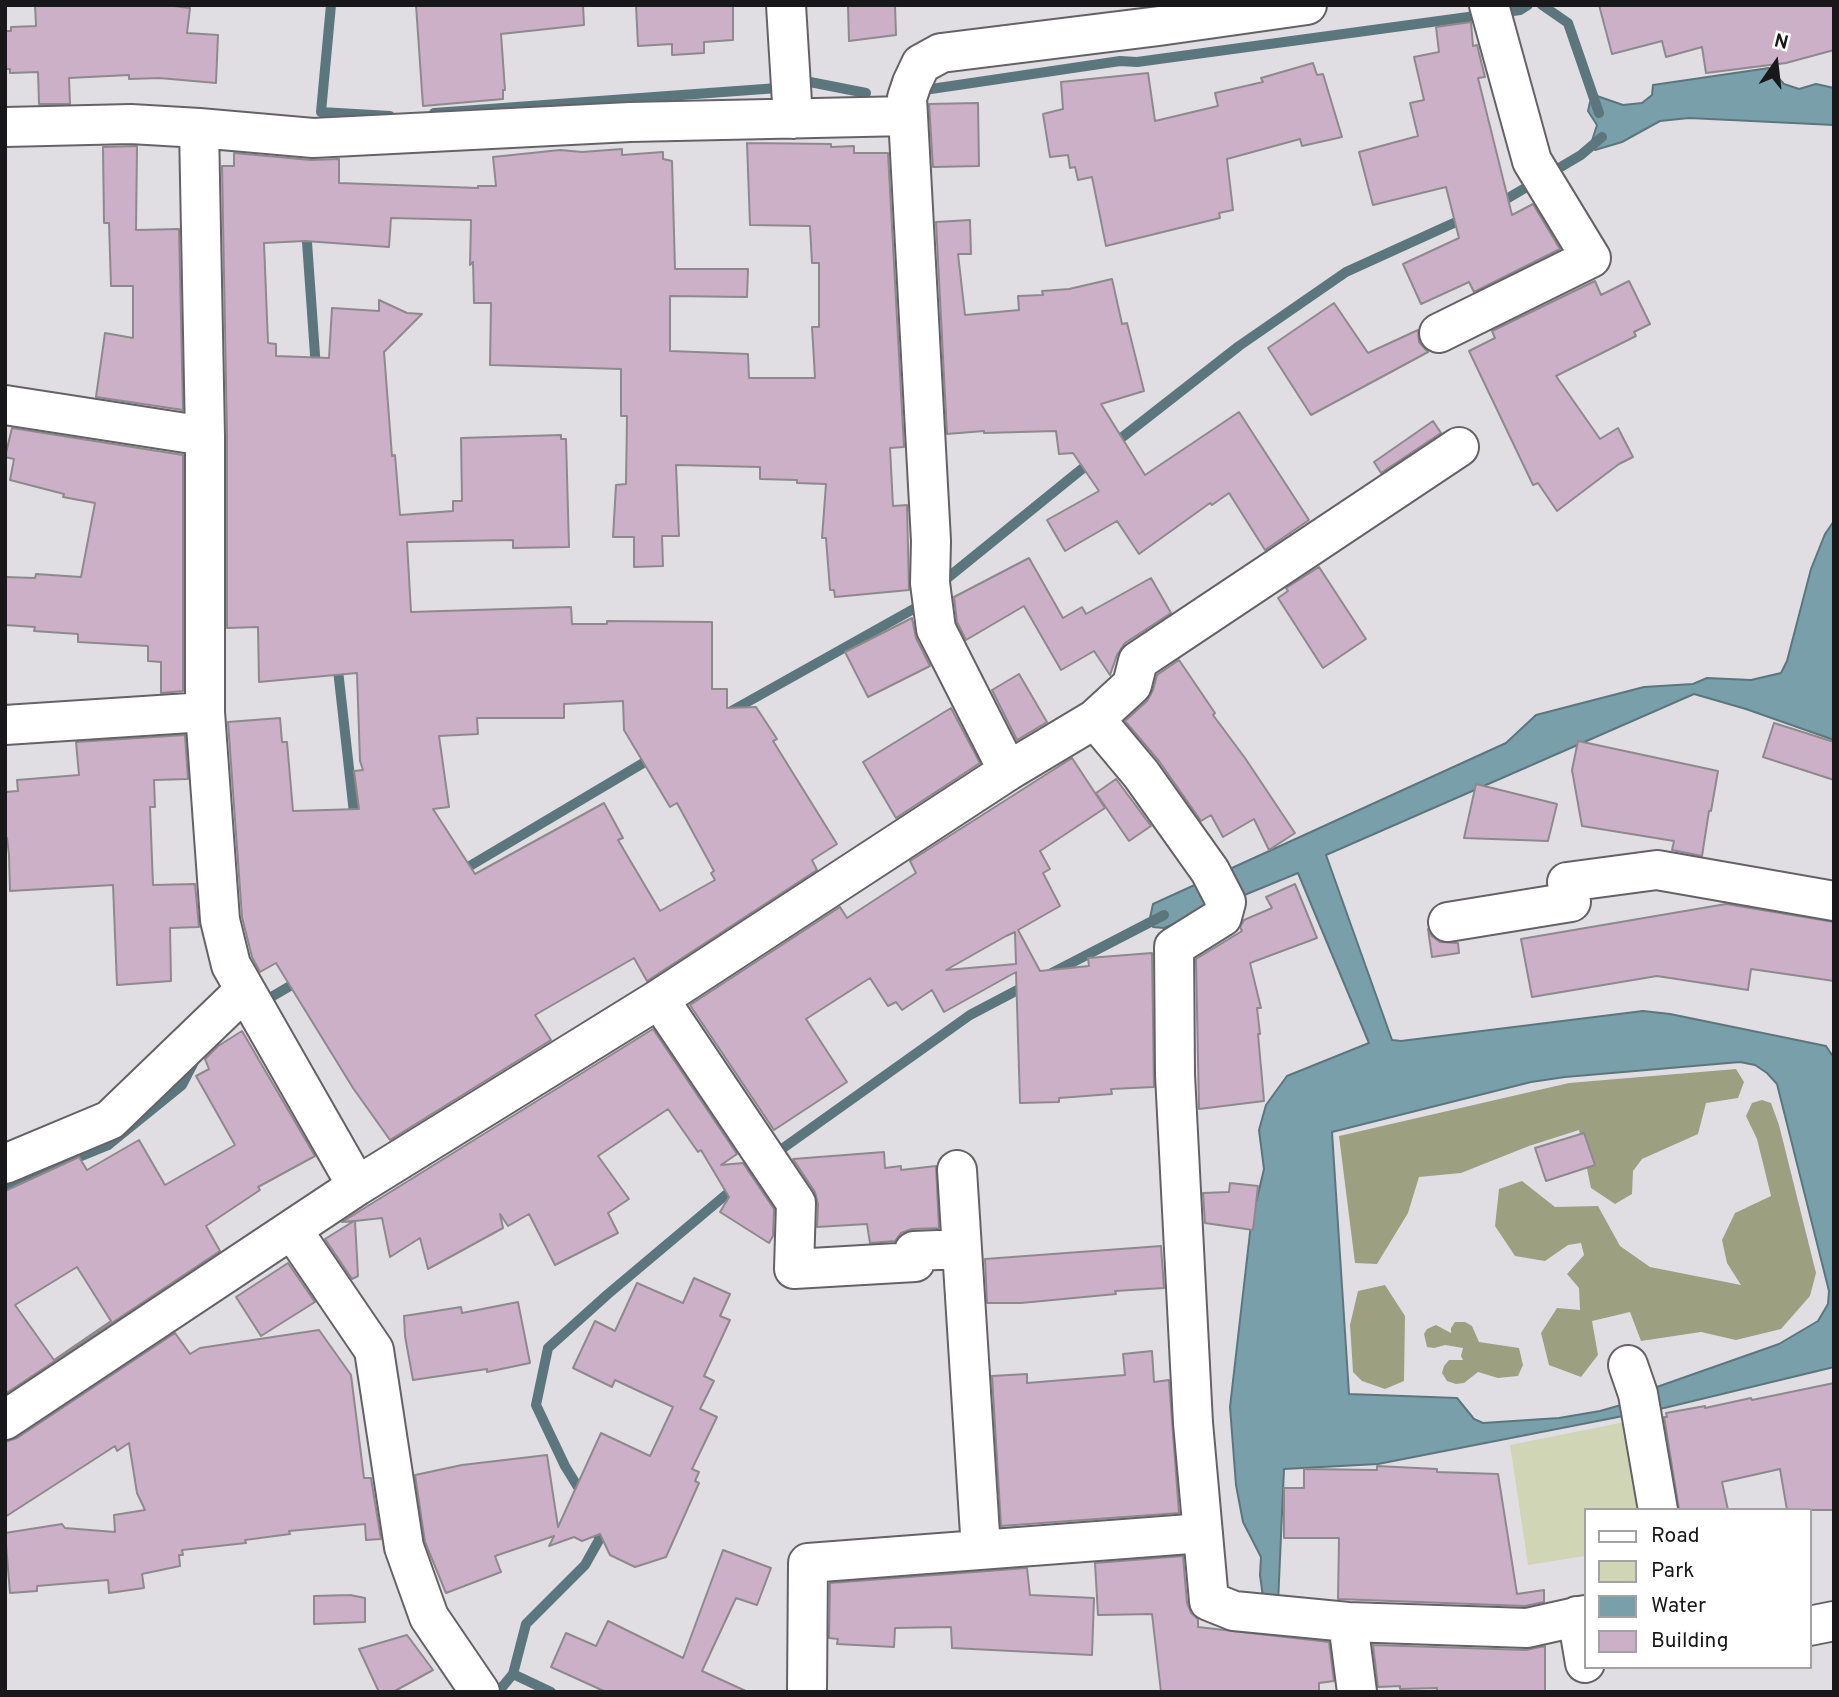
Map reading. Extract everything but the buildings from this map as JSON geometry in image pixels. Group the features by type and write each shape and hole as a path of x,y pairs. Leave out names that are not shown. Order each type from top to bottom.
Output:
{"street":[{"path":"786,5 792,97"},
{"path":"1008,771 936,629 907,98 921,64 941,52 1157,16 1307,5"},
{"path":"1439,333 1591,258 1532,161 1491,11"},
{"path":"5,127 131,124 313,138 629,122 792,97 908,117"},
{"path":"199,128 205,436 205,712 220,920 231,965 357,1186"},
{"path":"5,405 205,436"},
{"path":"5,1420 357,1186 659,999 1008,771 1095,719 1132,685 1138,661 1459,447"},
{"path":"5,725 205,712"},
{"path":"1095,719 1141,774 1218,887 1222,917 1174,947 1175,1076 1193,1423 1209,1601 1234,1611 1349,1622 1527,1628 1581,1615 1584,1645"},
{"path":"1448,922 1572,902 1567,882 1657,870 1834,901"},
{"path":"659,999 796,1203 794,1269 915,1262 914,1251 962,1249"},
{"path":"5,1164 110,1120 251,1001"},
{"path":"957,1170 981,1550"},
{"path":"293,1231 374,1350 404,1547 429,1617 480,1692"},
{"path":"1636,1392 1658,1508"},
{"path":"807,1692 808,1563 1203,1533"},
{"path":"1811,1626 1834,1621"},
{"path":"1349,1622 1357,1692"},
{"path":"1587,1669 1590,1692"}],"green space":[{"path":"1736,1069 1744,1082 1738,1098 1706,1103 1698,1134 1642,1159 1633,1171 1632,1194 1615,1204 1591,1188 1579,1130 1461,1173 1419,1177 1408,1213 1377,1264 1355,1263 1339,1136 1569,1083"},
{"path":"1762,1100 1771,1103 1779,1125 1816,1273 1810,1296 1781,1329 1736,1340 1701,1332 1641,1341 1630,1312 1592,1321 1598,1355 1581,1377 1549,1365 1541,1333 1557,1308 1580,1310 1579,1288 1567,1274 1584,1255 1581,1243 1568,1245 1545,1261 1515,1256 1495,1226 1499,1189 1522,1181 1555,1207 1598,1206 1620,1246 1650,1267 1741,1285 1727,1263 1722,1240 1735,1213 1771,1196 1757,1139 1746,1116 1752,1103"},
{"path":"1385,1285 1405,1316 1404,1381 1385,1389 1362,1381 1353,1372 1350,1325 1358,1291"},
{"path":"1455,1322 1465,1322 1472,1326 1479,1342 1519,1348 1523,1365 1518,1376 1498,1378 1478,1372 1464,1383 1447,1381 1442,1373 1444,1366 1449,1360 1463,1360 1463,1348 1445,1345 1427,1347 1424,1334 1427,1329 1436,1325 1451,1333"},
{"path":"1630,1421 1649,1508 1584,1508 1584,1556 1528,1565 1510,1445"}],"water":[{"path":"1769,68 1784,84 1799,89 1816,84 1834,88 1834,125 1689,118 1660,121 1622,142 1595,150 1591,144 1597,125 1588,111 1590,102 1597,96 1623,105 1642,103 1652,95 1653,85"},
{"path":"1834,521 1834,740 1694,694 1326,855 1392,1040 1643,1011 1670,1014 1826,1046 1834,1058 1834,1367 1664,1408 1378,1464 1284,1469 1278,1603 1281,1692 1268,1692 1267,1627 1260,1575 1261,1557 1243,1522 1236,1485 1230,1407 1251,1224 1264,1169 1259,1130 1266,1105 1287,1076 1369,1043 1298,873 1164,928 1153,927 1150,918 1153,904 1506,743 1536,715 1644,687 1693,684 1707,678 1751,680 1781,673 1787,661 1811,569 1825,534","holes":["1740,1062 1755,1065 1777,1084 1829,1291 1828,1304 1818,1321 1779,1344 1654,1388 1628,1403 1559,1418 1483,1423 1474,1419 1457,1398 1349,1394 1332,1132 1531,1082"]}],"waterway":[{"path":"331,5 321,112 390,116"},
{"path":"1499,13 1520,10 1528,5"},
{"path":"1542,5 1568,23 1599,113"},
{"path":"931,89 1120,61 1137,62 1483,15"},
{"path":"434,113 778,88 810,82 866,93"},
{"path":"1498,204 1581,155 1602,137"},
{"path":"1111,446 1239,346 1346,272 1467,217"},
{"path":"306,228 316,369"},
{"path":"940,584 1093,460"},
{"path":"726,714 926,602"},
{"path":"337,661 355,822"},
{"path":"458,873 655,756"},
{"path":"1048,975 1164,915"},
{"path":"261,1003 302,979"},
{"path":"584,1497 565,1466 536,1405 548,1348 772,1156 970,1015 1027,985"},
{"path":"5,1187 108,1145 182,1085 195,1060"},
{"path":"498,1692 513,1674 526,1624 585,1565 599,1540 597,1523"},
{"path":"513,1674 551,1692"}]}
